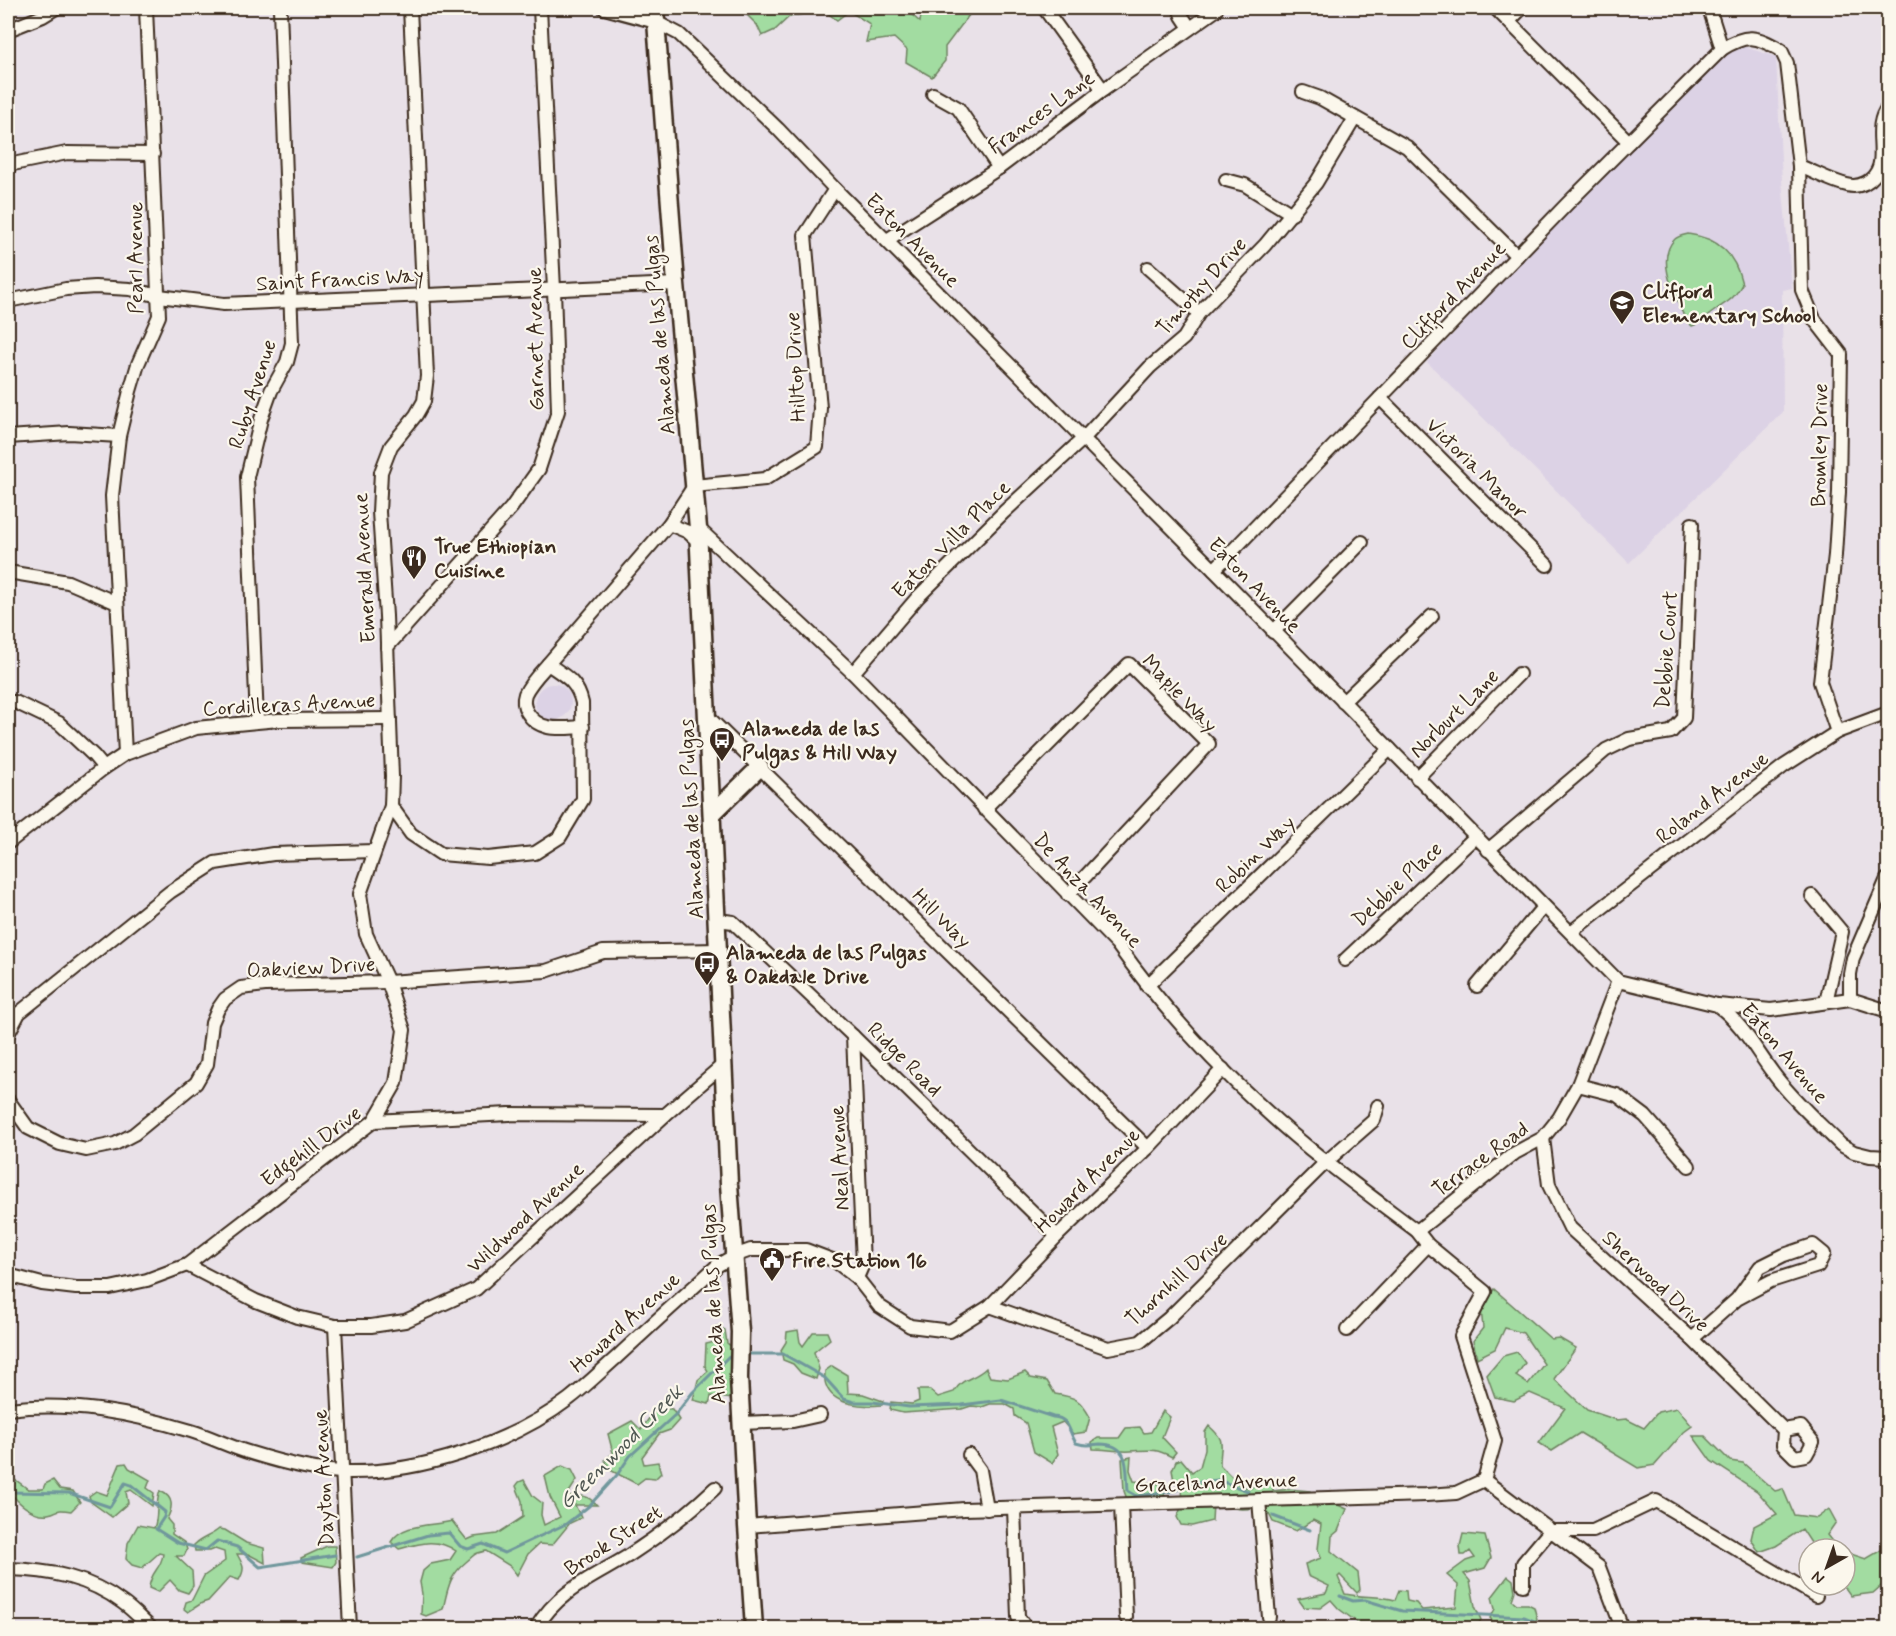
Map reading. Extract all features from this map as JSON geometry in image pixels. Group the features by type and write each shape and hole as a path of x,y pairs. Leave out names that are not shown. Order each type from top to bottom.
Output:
{"main road":[{"name":"Alameda de las Pulgas","path":"655,15 699,535 724,1064 740,1332 739,1378 754,1629"},
{"path":"713,813 760,767"}],"street":[{"path":"8,30 43,16 56,8"},
{"name":"Pearl Avenue","path":"124,754 112,496 119,436 138,363 159,316 146,8"},
{"name":"Ruby Avenue","path":"257,721 247,477 261,419 271,390 287,362 292,343 280,8"},
{"name":"Emerald Avenue","path":"374,1121 396,1083 404,1030 388,982 366,934 360,894 391,806 390,719 379,512 381,472 391,446 416,415 424,401 428,376 410,8"},
{"name":"Garnet Avenue","path":"387,647 511,508 538,469 558,411 555,289 540,8"},
{"name":"Eaton Avenue","path":"604,8 655,15 679,34 778,129 1618,981 1717,1005 1731,1015 1757,1047 1773,1074 1841,1145 1869,1156 1888,1156"},
{"path":"1044,8 1103,90"},
{"path":"1179,8 1190,28"},
{"path":"1495,8 1629,142"},
{"path":"1509,21 1522,8"},
{"path":"1708,9 1722,49"},
{"name":"Frances Lane","path":"887,240 999,168 1103,90 1216,10"},
{"name":"Bromley Drive","path":"1722,49 1737,39 1758,39 1781,50 1787,63 1799,166 1802,290 1814,319 1841,354 1839,492 1835,555 1820,682 1837,732"},
{"name":"Clifford Avenue","path":"1214,570 1517,256 1722,49"},
{"path":"1303,92 1320,98 1379,129 1407,147 1517,256"},
{"path":"933,94 958,108 999,168"},
{"path":"1799,166 1849,186 1859,186 1872,179 1880,171 1882,159 1879,135 1884,113 1888,107"},
{"name":"Timothy Drive","path":"1083,439 1131,387 1184,338 1199,313 1292,214 1316,183 1355,118"},
{"path":"8,165 67,153 153,154"},
{"path":"1226,180 1245,185 1292,214"},
{"name":"Hilltop Drive","path":"694,486 765,479 817,447 820,408 805,235 835,189"},
{"path":"1148,268 1199,313"},
{"name":"Saint Francis Way","path":"8,301 66,289 95,287 130,289 159,296 224,304 676,284"},
{"name":"Victoria Manor","path":"1380,398 1547,565"},
{"path":"8,437 69,433 119,436"},
{"name":"Eaton Villa Place","path":"853,673 918,597 1004,512 1083,439"},
{"path":"583,727 548,728 539,725 525,709 523,698 528,688 548,664 669,524 694,486"},
{"path":"669,524 699,535"},
{"name":"Debbie Court","path":"1488,850 1606,750 1629,739 1671,732 1684,718 1692,524"},
{"name":"De Anza Avenue","path":"699,535 853,673 1117,944 1147,986 1223,1069 1263,1108 1326,1162 1417,1231 1428,1245 1485,1292 1461,1336 1494,1442 1484,1480"},
{"path":"1273,632 1362,542"},
{"path":"8,572 68,582 117,603"},
{"path":"1343,702 1432,616"},
{"path":"391,806 411,834 441,854 488,858 535,852 560,837 583,800 582,703 579,690 572,681 548,664"},
{"name":"Maple Way","path":"984,809 1129,664 1209,744 1068,895"},
{"name":"Norburt Lane","path":"1417,778 1519,674"},
{"path":"8,702 15,702 59,723 104,768"},
{"name":"Roland Avenue","path":"1571,932 1784,766 1837,732 1888,713"},
{"name":"Hill Way","path":"708,717 1148,1148"},
{"name":"Cordilleras Avenue","path":"8,843 124,754 196,728 257,721 390,719"},
{"name":"Robin Way","path":"1147,986 1390,749"},
{"name":"Debbie Place","path":"1345,960 1475,837"},
{"path":"8,1034 19,1013 170,892 215,862 273,854 374,851"},
{"path":"1850,999 1850,974 1853,958 1887,879"},
{"path":"1812,896 1842,932 1826,1002"},
{"path":"1477,986 1544,906"},
{"name":"Ridge Road","path":"718,920 733,922 1057,1236"},
{"name":"Oakview Drive","path":"8,1100 28,1128 60,1144 86,1150 115,1144 134,1134 196,1083 207,1064 212,1023 218,1009 225,999 242,988 265,985 388,982 546,971 603,951 719,950"},
{"name":"Terrace Road","path":"1417,1231 1515,1153 1543,1138 1559,1118 1578,1085 1618,981"},
{"path":"1717,1005 1771,1010 1850,999 1888,1011"},
{"name":"Neal Avenue","path":"853,1036 864,1264 858,1278"},
{"name":"Wildwood Avenue","path":"187,1265 256,1301 297,1317 335,1326 370,1326 405,1321 476,1289 664,1115 724,1064"},
{"name":"Howard Avenue","path":"8,1409 36,1405 116,1412 193,1432 250,1452 297,1465 342,1472 380,1471 437,1461 499,1439 533,1422 569,1399 718,1265 751,1250 806,1250 835,1261 858,1278 879,1306 910,1326 950,1331 990,1306 1057,1236 1148,1148 1223,1069"},
{"path":"1578,1085 1617,1095 1645,1116 1689,1166"},
{"name":"Thornhill Drive","path":"990,1306 1108,1348 1140,1342 1169,1318 1326,1162 1374,1120 1378,1106"},
{"name":"Edgehill Drive","path":"8,1275 53,1286 110,1288 147,1280 187,1265 374,1121 509,1114 664,1115"},
{"name":"Sherwood Drive","path":"1543,1138 1549,1185 1570,1228 1692,1339 1784,1430"},
{"path":"1347,1330 1428,1245"},
{"path":"1692,1339 1737,1299 1760,1267 1784,1255 1813,1245 1824,1254 1818,1266 1771,1281 1737,1299"},
{"name":"Dayton Avenue","path":"335,1326 350,1629"},
{"path":"742,1423 794,1421 820,1415"},
{"path":"969,1455 980,1470 987,1509"},
{"path":"1484,1480 1599,1567 1622,1629"},
{"name":"Graceland Avenue","path":"747,1526 987,1509 1456,1493 1484,1480"},
{"name":"Brook Street","path":"536,1629 558,1600 576,1585 627,1556 685,1517 715,1488"},
{"path":"1259,1500 1269,1617"},
{"path":"1550,1531 1593,1532 1656,1501 1797,1585"},
{"path":"1122,1505 1126,1617"},
{"path":"1014,1508 1018,1617 1026,1629"},
{"path":"1523,1585 1523,1563 1550,1531"},
{"path":"8,1569 61,1574 94,1585 124,1603 151,1629"}],"shaded area":[{"name":"Clifford Elementary School","path":"1742,46 1776,57 1782,181 1792,288 1782,290 1783,412 1629,563 1427,362 1617,161 1715,62"},
{"path":"553,684 566,689 571,702 566,715 553,720 540,715 535,702 540,689"}],"green space":[{"path":"721,8 904,8 920,22 922,8 967,8 969,15 945,47 945,61 932,77 906,62 907,50 894,38 866,42 870,24 849,11 837,20 823,10 789,17 775,30 762,36 757,25 741,9 724,10"},
{"path":"1688,234 1709,239 1724,249 1735,264 1742,284 1729,300 1692,326 1686,321 1669,279 1667,268 1669,247 1676,238"},
{"path":"1494,1289 1551,1339 1559,1338 1576,1348 1554,1379 1587,1410 1617,1420 1626,1419 1644,1428 1658,1412 1677,1408 1692,1426 1655,1465 1638,1468 1580,1433 1552,1451 1539,1443 1565,1408 1530,1393 1514,1401 1495,1397 1487,1375 1503,1356 1517,1352 1525,1363 1516,1376 1528,1384 1544,1364 1523,1333 1505,1328 1495,1349 1477,1358 1473,1341 1483,1328 1481,1309"},
{"path":"717,1326 725,1330 727,1343 733,1348 737,1393 732,1399 711,1396 709,1404 693,1400 698,1380 708,1371 705,1366 706,1344 715,1342 713,1331"},
{"path":"798,1330 803,1346 813,1332 827,1332 830,1339 814,1352 819,1369 816,1379 801,1373 793,1364 783,1360 781,1350 786,1342 787,1332"},
{"path":"832,1366 847,1375 848,1393 863,1394 883,1401 882,1405 850,1404 835,1397 825,1380 825,1371"},
{"path":"986,1368 990,1377 1008,1379 1025,1372 1031,1378 1047,1381 1055,1394 1068,1396 1083,1406 1090,1417 1086,1432 1073,1434 1063,1422 1051,1427 1058,1454 1052,1463 1034,1452 1026,1423 1015,1416 1014,1409 1005,1404 903,1413 890,1410 891,1402 912,1404 919,1401 918,1390 930,1390 938,1397 954,1392 964,1381"},
{"path":"663,1408 672,1409 679,1420 670,1430 659,1434 642,1457 644,1464 658,1462 661,1473 655,1479 645,1478 637,1484 610,1470 605,1460 613,1453 608,1434 632,1421 641,1430 654,1411"},
{"path":"1163,1411 1170,1417 1162,1437 1176,1452 1172,1457 1152,1450 1093,1449 1092,1442 1098,1438 1119,1438 1126,1428 1140,1427 1144,1433 1151,1432"},
{"path":"1209,1426 1220,1440 1220,1465 1241,1486 1251,1488 1267,1479 1273,1484 1273,1491 1289,1489 1310,1491 1317,1508 1329,1501 1347,1509 1338,1531 1332,1536 1331,1551 1358,1573 1360,1590 1357,1593 1340,1575 1338,1577 1345,1594 1395,1600 1399,1590 1406,1591 1407,1601 1416,1603 1422,1610 1456,1607 1458,1585 1447,1575 1466,1561 1475,1558 1470,1551 1461,1555 1460,1546 1463,1534 1485,1536 1491,1558 1485,1568 1464,1574 1470,1581 1475,1606 1481,1620 1476,1627 1383,1628 1361,1625 1331,1600 1320,1608 1304,1607 1298,1599 1326,1593 1329,1586 1308,1576 1305,1564 1321,1558 1318,1549 1321,1524 1313,1520 1296,1531 1273,1522 1264,1504 1245,1509 1213,1504 1212,1521 1192,1526 1181,1525 1177,1517 1181,1507 1182,1493 1181,1488 1174,1481 1172,1470 1176,1461 1181,1459 1192,1472 1200,1467 1205,1449 1205,1432"},
{"path":"1693,1436 1705,1436 1730,1461 1743,1463 1775,1491 1783,1489 1794,1515 1817,1518 1829,1509 1836,1522 1827,1535 1829,1537 1807,1537 1802,1529 1776,1546 1759,1552 1751,1539 1754,1526 1777,1514 1757,1491 1711,1461"},
{"path":"1131,1457 1130,1470 1134,1481 1162,1484 1166,1489 1163,1499 1128,1502 1124,1491 1122,1459"},
{"path":"126,1463 129,1468 150,1480 147,1488 154,1493 152,1506 131,1490 126,1492 128,1503 112,1517 91,1502 89,1496 96,1491 107,1495 120,1464"},
{"path":"562,1466 572,1470 577,1480 566,1497 583,1496 597,1505 575,1505 581,1518 570,1523 552,1545 539,1544 528,1554 517,1575 510,1566 486,1551 474,1555 460,1567 453,1577 443,1609 426,1616 421,1614 420,1582 423,1571 431,1564 450,1560 456,1551 435,1543 399,1549 391,1542 396,1536 410,1528 452,1521 467,1540 497,1534 523,1517 522,1501 516,1486 524,1480 533,1496 542,1503 541,1515 544,1525 560,1517 550,1497 545,1476"},
{"path":"8,1477 28,1489 43,1489 45,1484 53,1480 60,1489 73,1491 80,1502 71,1511 59,1510 43,1514 34,1512 14,1497 8,1498"},
{"path":"160,1491 170,1499 167,1519 172,1525 172,1534 185,1543 187,1550 184,1556 176,1556 192,1571 193,1586 188,1593 179,1590 170,1580 158,1592 149,1588 163,1554 159,1553 142,1568 132,1565 126,1559 128,1543 138,1525 154,1528"},
{"path":"219,1529 225,1530 246,1543 264,1548 265,1563 248,1554 237,1554 243,1567 239,1580 230,1577 208,1601 188,1612 184,1609 186,1602 192,1600 204,1576 225,1561 224,1552 215,1549 195,1551 194,1545"},
{"path":"327,1546 335,1546 336,1562 333,1567 302,1562 301,1558"},
{"path":"1888,1546 1888,1580 1873,1593 1857,1595 1857,1556 1866,1559"},
{"path":"1508,1576 1513,1580 1515,1591 1512,1600 1517,1604 1528,1604 1534,1607 1537,1619 1531,1628 1511,1628 1506,1620 1493,1621 1490,1618 1495,1609 1492,1597"}],"waterway":[{"name":"Greenwood Creek","path":"751,1354 783,1354 825,1378 844,1399 854,1402 909,1407 962,1405 1001,1400 1059,1418 1066,1423 1076,1443 1110,1445 1117,1448 1125,1459 1128,1491 1137,1496 1175,1491 1192,1483 1218,1480 1248,1491"},
{"name":"Greenwood Creek","path":"357,1557 428,1535 449,1533 460,1546 468,1549 483,1544 504,1553 566,1524 589,1506 617,1475 630,1456 676,1414 693,1392 729,1356"},
{"name":"Greenwood Creek","path":"8,1492 69,1493 110,1507 125,1483 131,1485 165,1512 156,1529 178,1543 206,1550 217,1541 237,1547 260,1567 335,1555"},
{"name":"Greenwood Creek","path":"1273,1516 1310,1530"},
{"name":"Greenwood Creek","path":"1340,1596 1353,1601 1365,1600 1402,1611 1524,1617 1552,1628"}],"place":[{"name":"Clifford Elementary School","path":"1622,326"},
{"name":"True Ethiopian Cuisine","path":"414,581"},
{"name":"Alameda de las Pulgas & Hill Way","path":"722,763"},
{"name":"Alameda de las Pulgas & Oakdale Drive","path":"707,987"},
{"name":"Fire Station 16","path":"772,1283"}]}
